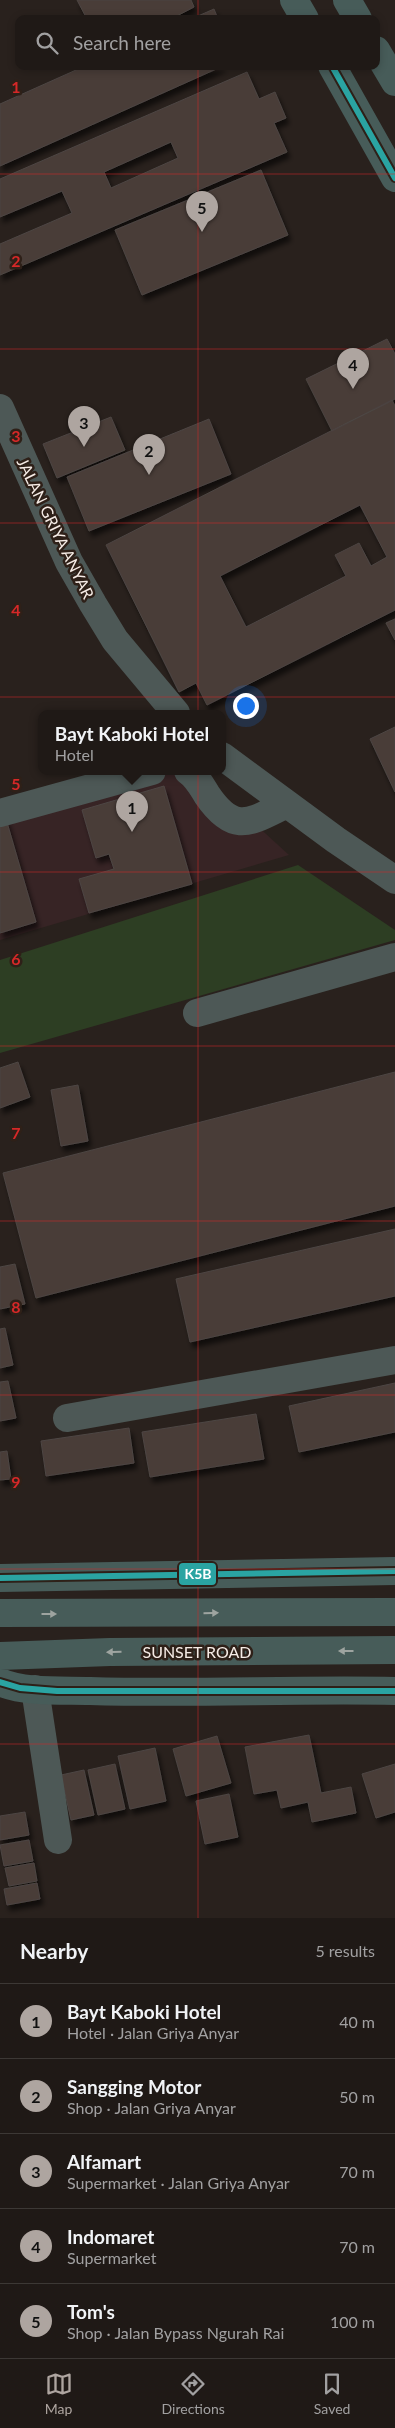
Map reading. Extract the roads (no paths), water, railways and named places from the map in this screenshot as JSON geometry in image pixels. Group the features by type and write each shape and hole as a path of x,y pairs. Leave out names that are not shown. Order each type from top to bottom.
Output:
{"highway":[{"path":"294,0 303,15"},
{"path":"347,0 356,15"},
{"path":"380,57 395,82"},
{"path":"334,70 395,178"},
{"path":"0,1578 395,1571"},
{"path":"0,1613 395,1612"},
{"name":"SUNSET ROAD","path":"0,1656 110,1652 395,1650"},
{"path":"0,1682 35,1689 172,1694 291,1690 395,1691"}],"street":[{"name":"JALAN GRIYA ANYAR","path":"0,408 69,562 93,604 115,640 173,710"},
{"path":"226,759 395,880"},
{"path":"0,813 138,775"},
{"path":"191,775 221,813 239,822 248,822 287,804"},
{"path":"197,1013 395,957"},
{"path":"67,1418 395,1360"},
{"path":"35,1689 58,1840"}],"place":[{"name":"Tom's","path":"202,232"},
{"name":"Indomaret","path":"353,389"},
{"name":"Alfamart","path":"84,447"},
{"name":"Sangging Motor","path":"149,475"},
{"name":"Bayt Kaboki Hotel","path":"132,832"}]}
